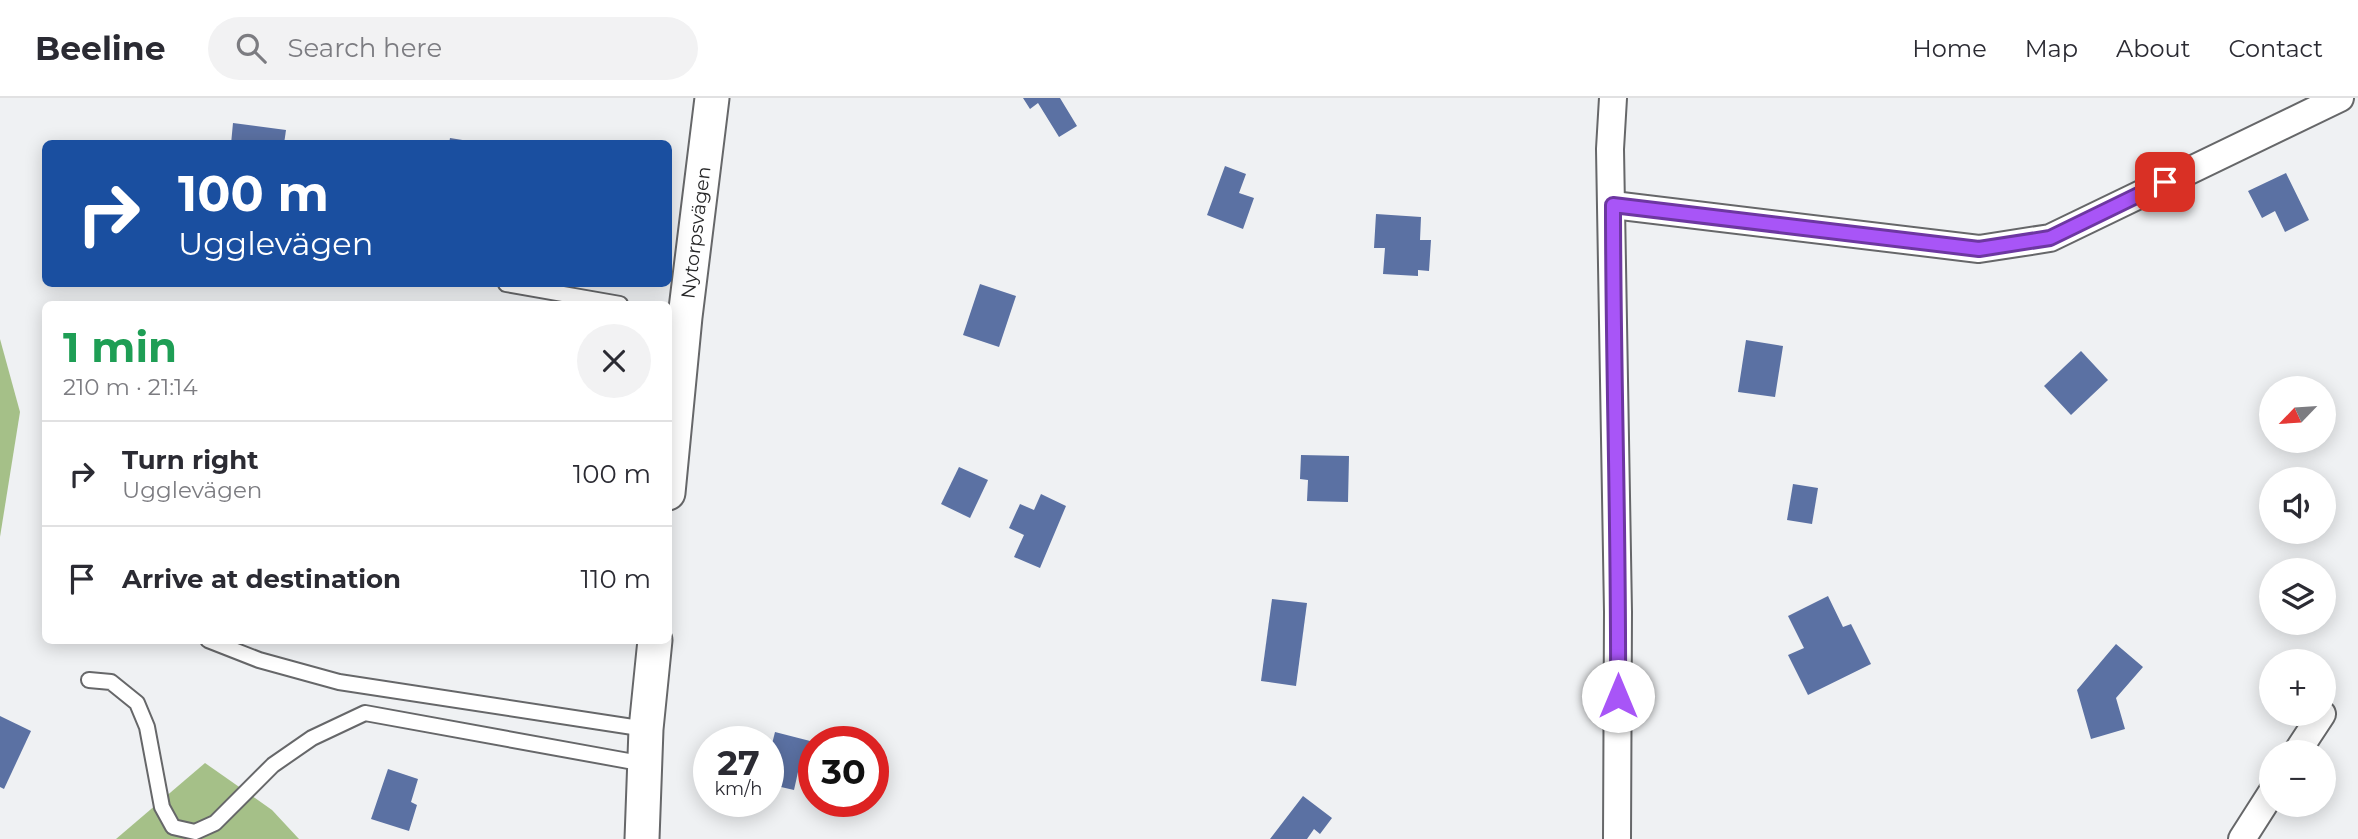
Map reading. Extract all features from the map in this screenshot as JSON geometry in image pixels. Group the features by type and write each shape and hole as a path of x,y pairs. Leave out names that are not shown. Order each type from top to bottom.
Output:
{"street":[{"name":"Nytorpsvägen","path":"672,414 677,315 712,98"},
{"path":"1613,98 1610,149 1618,612 1617,839"},
{"path":"1613,205 1979,249 2050,238 2340,98"},
{"path":"642,839 646,729 655,644"},
{"path":"2242,839 2259,812"}],"lane":[{"path":"523,287 603,301"},
{"path":"218,644 259,660 339,682 646,729"},
{"path":"89,680 111,682 137,703 147,727 162,807 173,827 195,832 215,824 273,765 312,738 365,713 645,764"}],"green space":[{"path":"0,339 20,412 0,537"},
{"path":"205,763 272,810 299,839 116,839"}],"building":[{"path":"1023,98 1060,98 1077,126 1059,137 1038,103 1030,109"},
{"path":"233,123 286,130 285,140 231,140"},
{"path":"1225,166 1246,174 1239,193 1254,198 1243,229 1207,215"},
{"path":"2286,173 2309,220 2285,232 2275,211 2262,218 2248,191"},
{"path":"1376,214 1421,217 1420,240 1431,240 1429,271 1418,270 1418,276 1383,274 1385,248 1374,248"},
{"path":"980,284 1016,296 999,347 963,335"},
{"path":"1746,340 1783,346 1775,397 1738,392"},
{"path":"2081,351 2108,380 2071,415 2044,386"},
{"path":"1301,455 1349,456 1348,502 1307,501 1308,480 1300,479"},
{"path":"959,467 988,480 970,518 941,504"},
{"path":"1793,484 1818,488 1812,524 1787,520"},
{"path":"1041,494 1066,506 1040,568 1014,557 1024,535 1009,528 1020,504 1034,510"},
{"path":"1828,596 1843,627 1851,624 1871,664 1808,695 1788,655 1804,648 1788,616"},
{"path":"1272,599 1307,603 1296,686 1261,681"},
{"path":"2116,644 2143,667 2116,698 2125,729 2091,739 2077,690"},
{"path":"0,716 31,731 4,789 0,787"},
{"path":"784,734 798,738 798,772 794,790 784,788"},
{"path":"388,769 418,779 411,802 417,805 409,831 371,819"},
{"path":"1303,796 1332,818 1320,834 1314,829 1307,839 1270,839"}],"route":[{"path":"1618,696 1612,329 1613,205 1979,249 2050,238 2165,182"}]}
